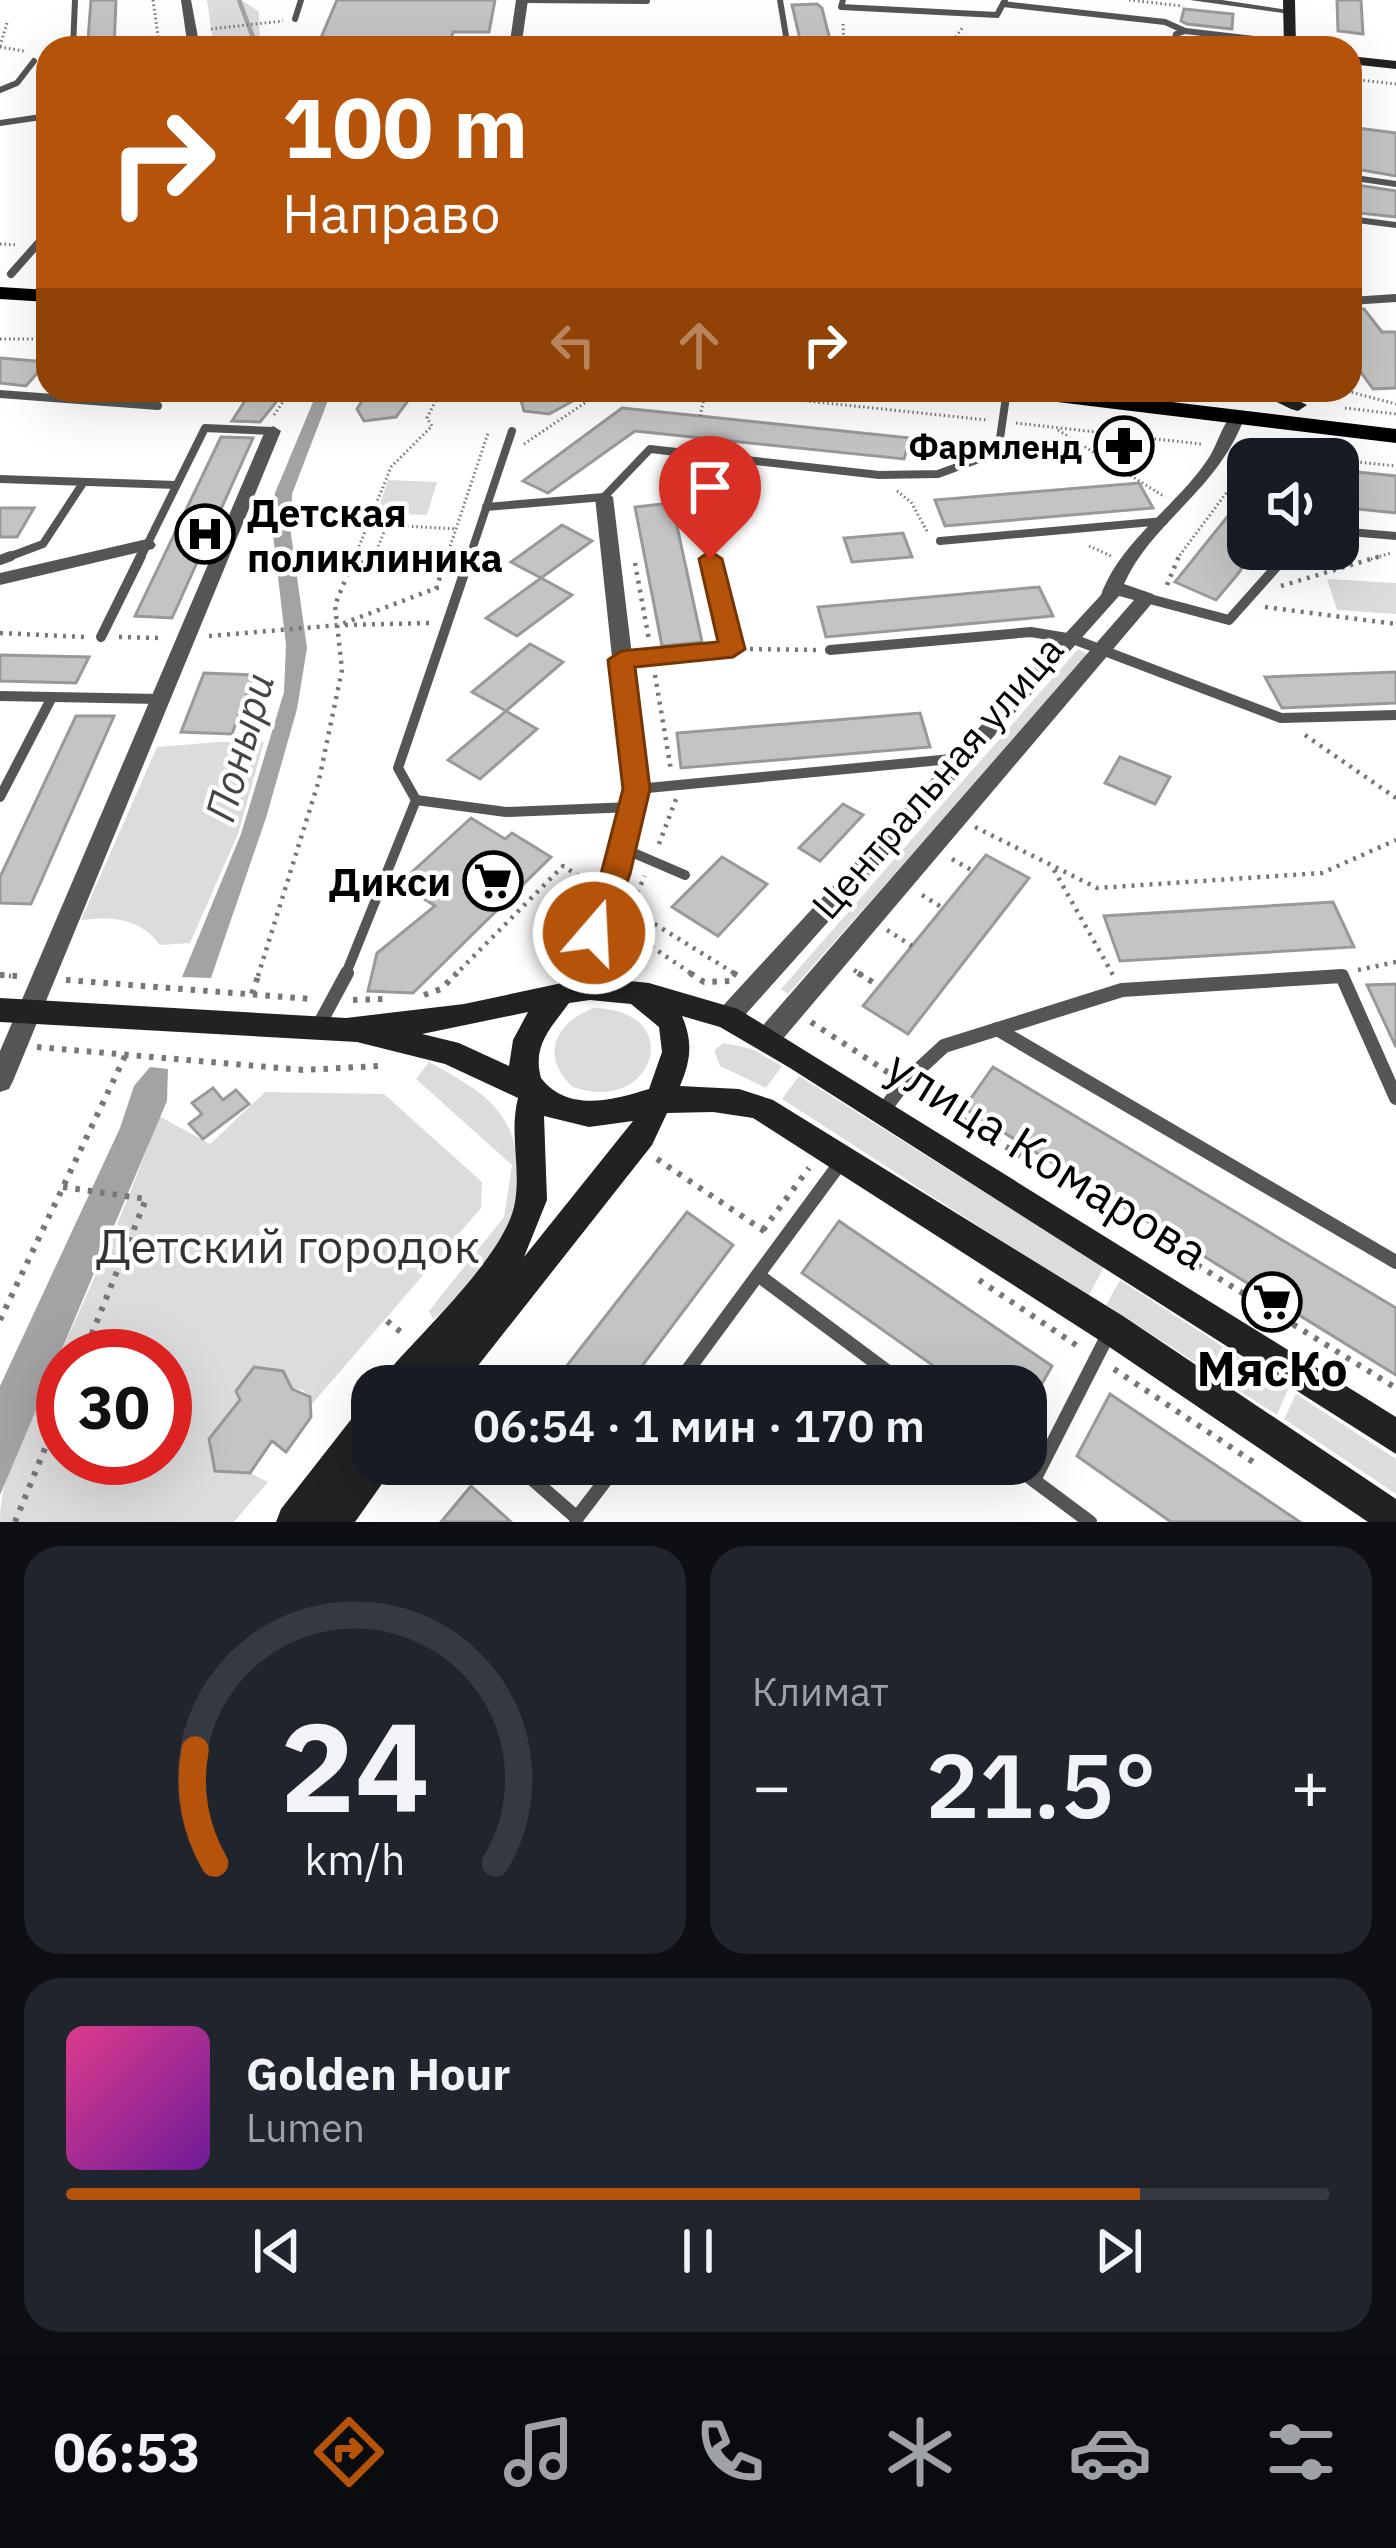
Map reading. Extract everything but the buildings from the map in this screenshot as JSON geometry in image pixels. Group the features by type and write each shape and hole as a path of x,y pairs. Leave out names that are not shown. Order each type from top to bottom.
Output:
{"main road":[{"path":"1289,5 1290,36"},
{"path":"1362,61 1396,65"},
{"path":"4,280 36,277"},
{"path":"4,280 36,292"},
{"path":"1071,402 1237,435 1396,436"},
{"path":"1271,402 1298,406 1344,403 1396,416"},
{"path":"1289,402 1298,406"},
{"path":"332,1029 474,1015 602,985 635,991 658,1005 676,1036 674,1073 631,1149 458,1365"},
{"name":"улица Комарова","path":"635,991 728,1017 767,1039 1396,1437"},
{"path":"415,1365 502,1260 527,1219 534,1186 526,1116 531,1092 523,1068 526,1043 536,1020 560,997"},
{"path":"0,1010 332,1029 449,1052 588,1115 656,1100 754,1105 845,1157 1111,1328 1396,1520"},
{"path":"294,1522 351,1447"},
{"path":"332,1522 361,1485"}],"street":[{"path":"186,0 191,36"},
{"path":"517,36 522,0"},
{"path":"1195,3 1289,5"},
{"path":"0,1081 273,431"},
{"name":"Центральная улица","path":"728,1017 1073,639 1164,520 1237,435"},
{"path":"560,997 582,974 634,798 604,497"},
{"path":"0,579 146,545"},
{"path":"1113,587 1146,598"},
{"name":"Центральная улица","path":"767,1039 1146,598"}],"lane":[{"path":"74,36 75,0"},
{"path":"295,19 301,0"},
{"path":"522,0 647,1"},
{"path":"780,0 786,36"},
{"path":"842,3 998,16 1004,2 1165,22 1185,31 1222,36"},
{"path":"1176,36 1185,31"},
{"path":"0,90 17,83 32,59"},
{"path":"0,123 36,118"},
{"path":"1362,176 1396,184"},
{"path":"1362,221 1396,225"},
{"path":"4,280 36,249"},
{"path":"1362,300 1396,298"},
{"path":"0,394 36,397"},
{"path":"105,402 158,406"},
{"path":"486,507 604,497 650,449 879,475 938,474 998,452 1008,402"},
{"path":"101,637 205,428 273,431"},
{"path":"416,800 398,768 512,431"},
{"path":"621,660 733,649 688,469 690,453"},
{"path":"0,479 176,485"},
{"path":"0,560 43,544 83,483"},
{"path":"940,541 1164,520"},
{"path":"1359,533 1396,536"},
{"path":"1146,598 1229,620 1274,570"},
{"path":"830,650 1031,632 1073,639 1281,718 1396,715"},
{"path":"0,695 159,699"},
{"path":"0,797 52,697"},
{"path":"416,800 506,812 965,757"},
{"path":"332,1029 332,1000 356,955 416,800"},
{"path":"622,848 685,875"},
{"path":"883,1111 904,1083 944,1046 1122,990 1342,976 1396,1098"},
{"path":"997,1029 1396,1262"},
{"path":"692,1365 845,1157"},
{"path":"758,1275 880,1365"},
{"path":"1047,1454 1111,1328"},
{"path":"538,1485 576,1520 602,1485"},
{"path":"1041,1485 1090,1522"}],"path":[{"path":"154,0 158,36"},
{"path":"1130,0 1195,3"},
{"path":"842,3 843,36"},
{"path":"958,36 975,14"},
{"path":"240,26 295,19"},
{"path":"7,23 0,47 18,49 32,59"},
{"path":"1362,80 1396,84"},
{"path":"0,339 36,339"},
{"path":"252,994 319,780 342,670 335,605 391,466 432,426 427,418 435,402"},
{"path":"502,458 586,402"},
{"path":"700,416 703,402"},
{"path":"1344,403 1396,404"},
{"path":"1344,403 1396,416"},
{"path":"1054,427 1168,500"},
{"path":"436,589 488,433"},
{"path":"1186,590 1168,582 1181,550 1239,476 1237,435"},
{"path":"1359,462 1396,466"},
{"path":"879,475 910,502 923,530 940,541"},
{"path":"367,524 478,530"},
{"path":"371,564 387,525"},
{"path":"1258,589 1292,585 1396,551"},
{"path":"351,562 442,568"},
{"path":"340,625 459,580"},
{"path":"1244,604 1396,624"},
{"path":"187,637 340,625 445,623"},
{"path":"733,649 830,650"},
{"path":"1281,718 1396,797"},
{"path":"970,824 1097,888 1322,873 1396,840"},
{"path":"416,998 441,988 562,866 590,883"},
{"path":"1053,869 1122,990"},
{"path":"616,922 704,982 740,977 630,908"},
{"path":"1342,976 1376,962 1396,962"},
{"path":"0,975 19,976"},
{"path":"46,978 332,1000 396,999"},
{"path":"807,1020 1396,1388"},
{"path":"17,1046 303,1070 378,1066"},
{"path":"0,1320 126,1053"},
{"path":"653,1156 782,1243"},
{"path":"763,1230 809,1168"},
{"path":"63,1187 146,1199 94,1329"},
{"path":"387,1322 400,1331"},
{"path":"15,1522 36,1471"}],"green space":[{"path":"207,0 242,0 259,12 260,36 212,35"},
{"path":"388,480 437,482 427,515 377,513"},
{"path":"1327,579 1396,583 1396,614 1337,610"},
{"path":"1078,649 1089,655 788,994 781,989"},
{"path":"264,742 238,834 190,943 160,945 144,929 125,921 81,920 157,747"},
{"path":"595,1008 624,1013 642,1026 650,1042 649,1060 640,1076 624,1087 601,1092 573,1087 556,1064 554,1052 561,1031"},
{"path":"724,1043 752,1049 782,1066 766,1088 720,1066 714,1050"},
{"path":"429,1062 495,1107 513,1138 518,1181 517,1219 504,1246 433,1320 429,1311 504,1217 512,1165 416,1079"},
{"path":"799,1076 1104,1267 1088,1297 782,1099"},
{"name":"Детский городок","path":"265,1092 384,1094 482,1182 481,1208 312,1404 303,1390 292,1389 282,1371 254,1367 236,1390 240,1399 210,1439 215,1471 250,1473 268,1482 234,1522 0,1522 8,1472 36,1402 36,1485 192,1485 192,1329 71,1329 159,1116 210,1144"},
{"path":"1120,1280 1288,1389 1277,1415 1106,1305"},
{"path":"1296,1394 1396,1459 1396,1494 1284,1419"}],"shaded area":[{"path":"313,402 327,402 292,494 291,534 307,648 297,709 266,818 211,978 182,977 241,834 284,692 286,645 272,526 275,493"},
{"path":"150,1067 168,1069 167,1101 70,1329 36,1329 36,1410 0,1495 0,1386 120,1128 134,1086"}],"waterway":[{"name":"Поныри","path":"239,0 252,36"}],"place":[{"name":"Фармленд","path":"1124,446"},
{"name":"Детская поликлиника","path":"205,534"},
{"name":"Дикси","path":"493,881"},
{"name":"МясКо","path":"1272,1302"}],"route":[{"path":"594,933 637,789 621,660 733,649 710,559"}]}
